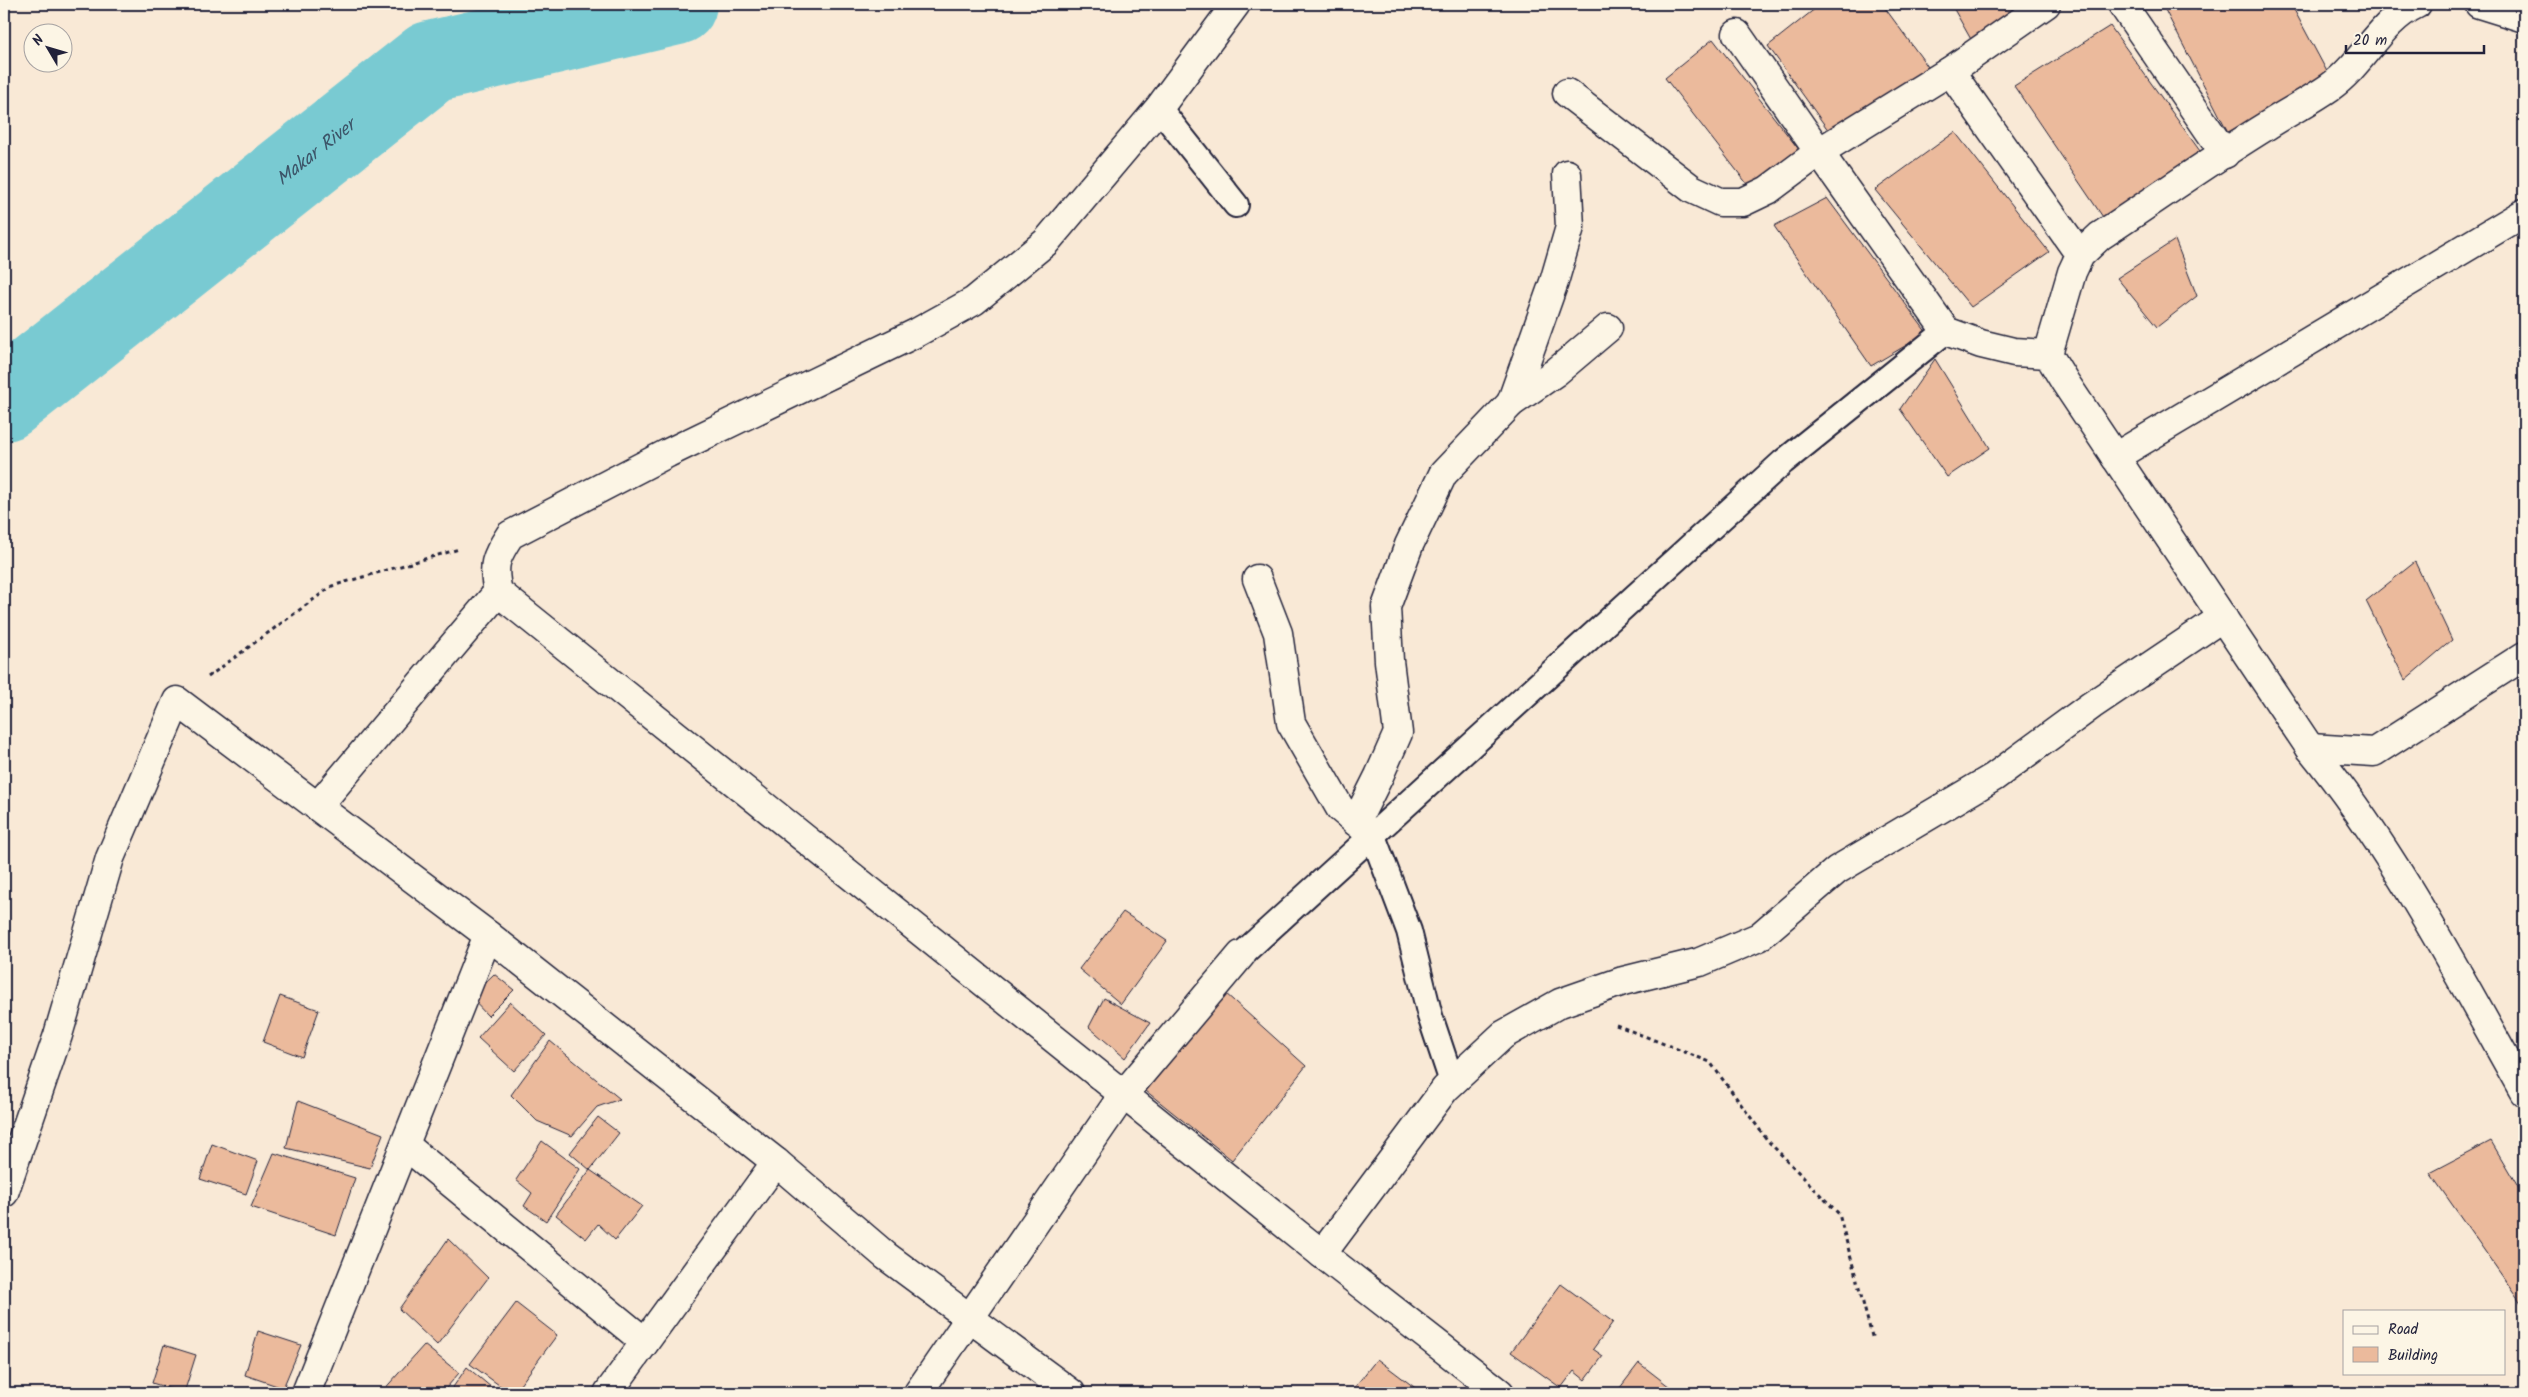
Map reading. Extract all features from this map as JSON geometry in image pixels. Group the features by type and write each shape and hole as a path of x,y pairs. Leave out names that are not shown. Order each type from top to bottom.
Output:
{"street":[{"path":"1236,4 1159,108 1046,242 974,301 916,333 668,453 510,535 498,552 493,572 498,592 1123,1095 1500,1393"},
{"path":"1567,93 1692,189 1720,202 1743,202 1768,190 1819,152 1950,71 2046,4"},
{"path":"2122,4 2225,154"},
{"path":"2417,4 2406,8 2387,26 2344,76 2100,236 2080,255 2072,272 2048,354 2310,748 2347,793 2408,888 2524,1092"},
{"path":"2479,4 2524,18"},
{"path":"1737,34 1946,331 1981,344 2014,352 2048,354"},
{"path":"1950,71 2080,255"},
{"path":"1511,403 1554,282 1570,227 1567,174"},
{"path":"2115,457 2524,213"},
{"path":"1258,579 1278,633 1291,722 1340,808 1364,829 1379,776 1398,733 1389,661 1386,606 1409,545 1443,474 1511,403 1556,372 1608,328"},
{"path":"318,806 498,592"},
{"path":"1322,1254 1452,1082 1503,1035 1560,1003 1623,981 1700,962 1759,937 1837,870 1994,777 2092,705 2223,617"},
{"path":"2347,793 2374,752 2524,656"},
{"path":"4,1193 58,1036 110,858 177,701 488,935 776,1162 886,1256 1071,1393"},
{"path":"2310,748 2374,752"},
{"path":"313,1390 404,1145 488,935"},
{"path":"918,1393 1123,1095 1241,955"},
{"path":"404,1145 645,1342"},
{"path":"608,1393 776,1162"}],"lane":[{"path":"1159,108 1236,205"},
{"path":"1241,955 1364,829 1783,462 1946,331"},
{"path":"1364,829 1409,930 1430,1016 1452,1082"}],"path":[{"path":"177,701 332,586 510,535"},
{"path":"1560,1003 1710,1062 1768,1141 1839,1214 1873,1340"}],"building":[{"path":"1821,4 1882,4 1934,75 1836,141 1768,46"},
{"path":"1951,4 2028,4 1977,50"},
{"path":"2162,4 2291,4 2332,81 2228,132"},
{"path":"2110,26 2205,158 2109,226 2014,86"},
{"path":"1713,39 1800,151 1751,189 1665,78"},
{"path":"1955,132 2049,252 1971,307 1875,190"},
{"path":"1827,198 1927,333 1871,366 1774,226"},
{"path":"2175,240 2197,296 2157,327 2117,278"},
{"path":"1935,359 1990,448 1947,477 1900,409"},
{"path":"2415,562 2452,640 2405,680 2366,601"},
{"path":"1123,912 1167,941 1121,1004 1079,969"},
{"path":"494,974 514,990 488,1016 470,997"},
{"path":"1224,992 1306,1066 1232,1160 1146,1091"},
{"path":"280,996 319,1010 302,1057 263,1042"},
{"path":"1104,998 1150,1023 1125,1058 1089,1027"},
{"path":"510,1002 546,1035 514,1071 478,1038"},
{"path":"550,1041 620,1099 597,1107 572,1136 537,1121 511,1095"},
{"path":"298,1101 383,1134 370,1168 286,1148"},
{"path":"598,1117 619,1133 590,1170 570,1153"},
{"path":"542,1141 580,1169 546,1221 524,1206 532,1193 516,1180"},
{"path":"2491,1141 2524,1197 2524,1307 2430,1173"},
{"path":"212,1144 258,1161 246,1194 200,1179"},
{"path":"274,1153 355,1178 336,1235 251,1207"},
{"path":"590,1170 642,1206 615,1240 598,1224 586,1239 556,1215"},
{"path":"448,1239 488,1278 437,1345 399,1309"},
{"path":"1561,1284 1613,1322 1593,1349 1603,1356 1585,1380 1574,1371 1561,1388 1511,1352"},
{"path":"516,1303 557,1335 514,1393 510,1393 470,1364"},
{"path":"258,1331 301,1345 283,1388 245,1375"},
{"path":"164,1345 196,1355 184,1393 152,1383"},
{"path":"424,1345 459,1373 442,1393 381,1393"},
{"path":"1377,1359 1422,1393 1350,1393"},
{"path":"1639,1363 1670,1387 1665,1393 1616,1393"},
{"path":"467,1367 498,1393 449,1393"}],"waterway":[{"name":"Makar River","path":"4,400 431,62 676,4"}]}
